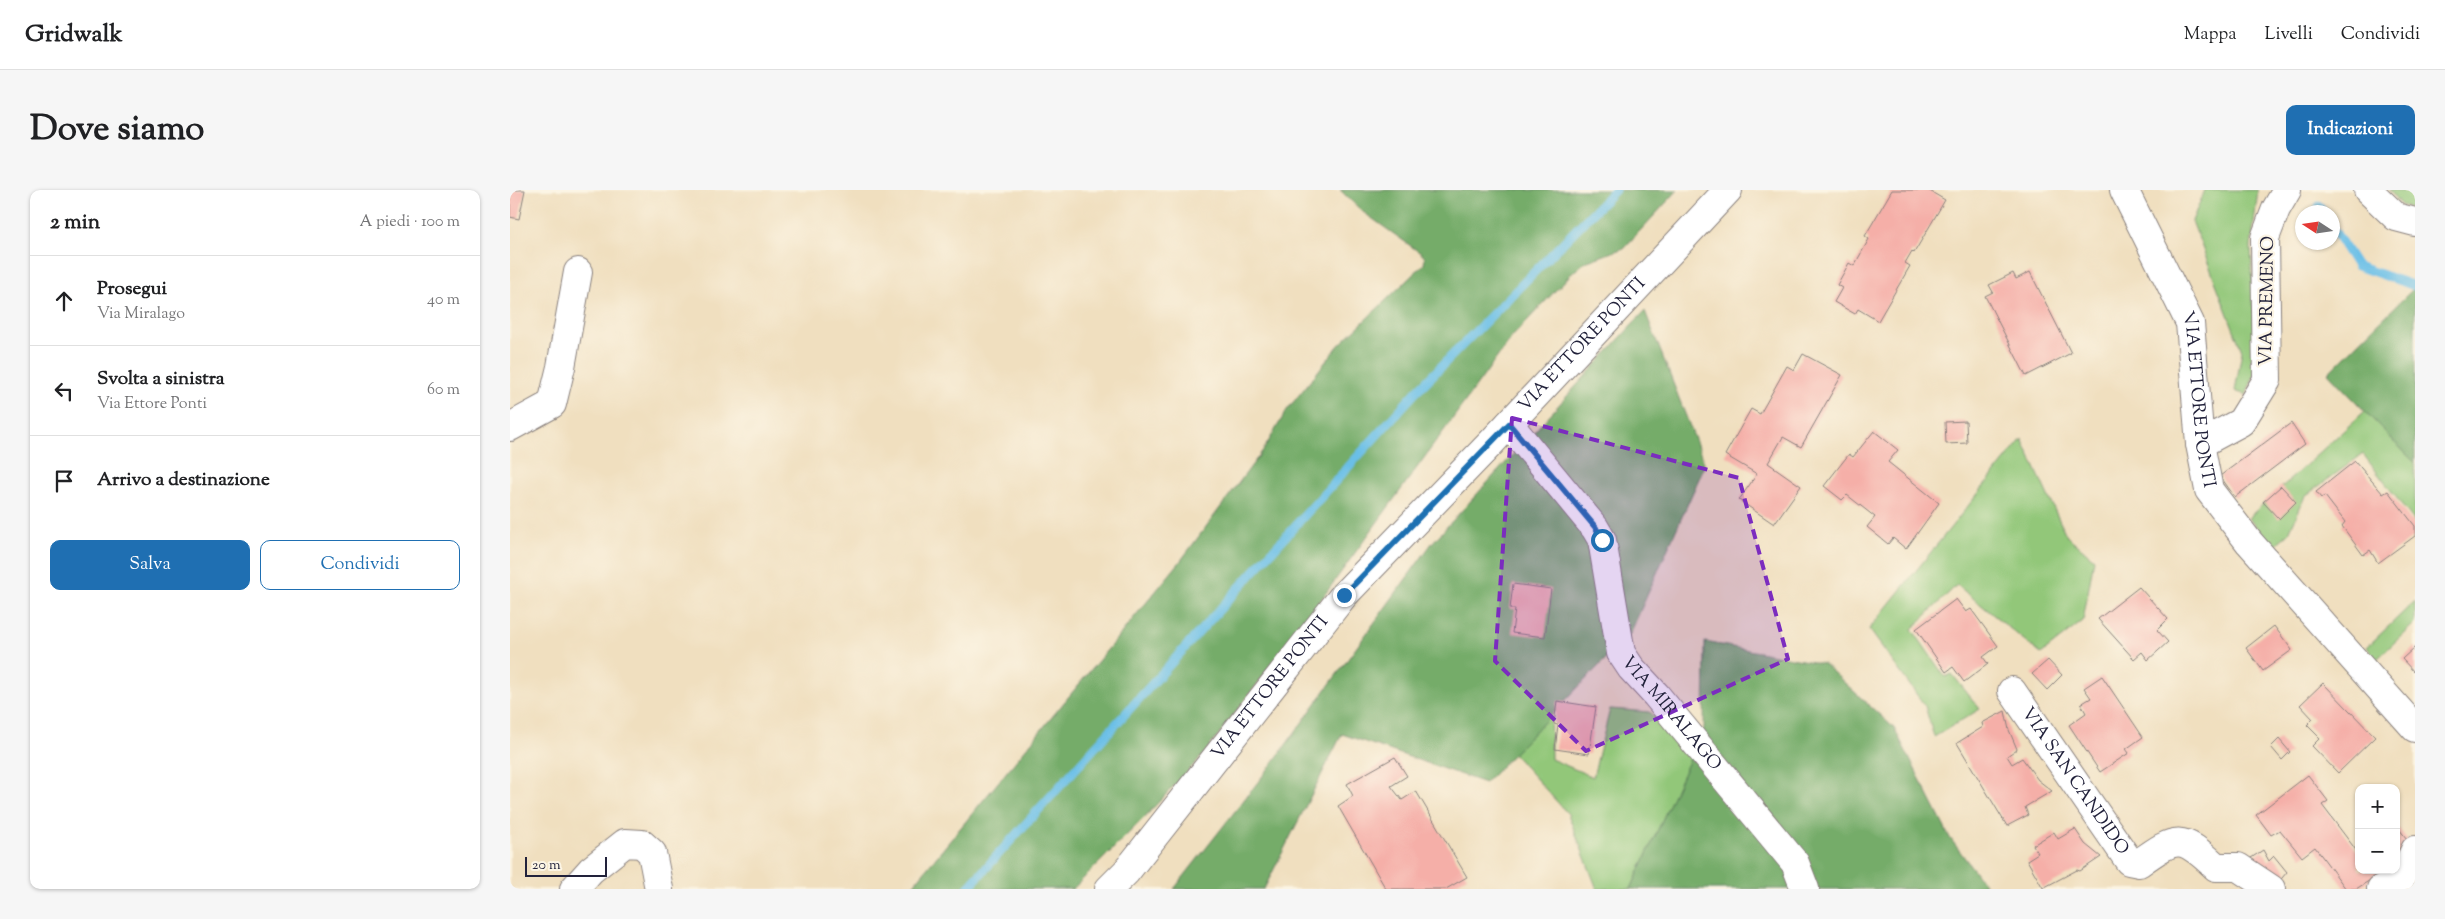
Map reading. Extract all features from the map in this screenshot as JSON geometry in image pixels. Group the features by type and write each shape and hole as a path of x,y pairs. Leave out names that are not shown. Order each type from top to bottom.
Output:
{"street":[{"name":"VIA ETTORE PONTI","path":"1109,889 1126,872 1344,595 1509,424 1728,190"},
{"name":"VIA ETTORE PONTI","path":"2124,190 2190,323 2200,444 2209,490 2249,542 2415,728"},
{"name":"VIA PREMENO","path":"2200,444 2241,422 2267,380 2265,238 2276,209 2287,190"},
{"path":"2368,190 2396,217 2415,222"},
{"path":"510,427 552,404 562,367 578,272"},
{"name":"VIA MIRALAGO","path":"1509,424 1596,528 1602,540 1620,653 1630,668 1656,695 1795,863 1805,889"},
{"name":"VIA SAN CANDIDO","path":"2012,691 2129,861 2139,863 2163,846 2178,842 2193,845 2216,867 2238,867 2271,889"},
{"path":"574,889 592,870 625,843 642,844 652,853 659,889"},
{"path":"2380,889 2401,879 2415,850"}],"highlighted area":[{"path":"1512,418 1739,478 1788,659 1586,751 1495,661"}],"green space":[{"path":"1340,190 1678,190 1624,248 1585,262 1570,275 1512,337 1307,619 1203,755 1073,889 910,889 1179,563 1264,449 1287,410 1339,345 1424,264 1425,258 1422,254 1363,212"},
{"path":"2205,190 2258,190 2251,247 2256,371 2246,395 2235,391 2242,351 2192,221"},
{"path":"2389,190 2415,190 2415,209 2401,205"},
{"path":"2415,287 2415,463 2328,373"},
{"path":"1645,311 1705,465 1630,634 1485,783 1342,734 1264,889 1174,889 1272,764 1432,543"},
{"path":"2365,411 2415,463 2415,522 2363,454 2305,496 2289,533 2274,546 2248,518"},
{"path":"2022,439 2066,535 2094,559 2083,621 2041,654 1957,585 1912,629 1945,677 1952,674 1980,709 1934,737 1925,706 1869,629"},
{"path":"2415,601 2415,623 2376,660 2367,647"},
{"path":"1705,642 1824,664 1894,728 1950,838 1988,889 1631,889 1704,728"},
{"path":"1550,685 1551,759 1593,777 1610,709 1650,712 1692,755 1631,889 1597,889 1568,814 1493,731"}],"building":[{"path":"510,190 525,190 519,219 510,217"},
{"path":"1892,190 1928,190 1945,200 1914,253 1912,251 1905,263 1910,266 1878,321 1858,309 1855,314 1834,302 1842,288 1837,285 1849,263 1854,266 1869,239 1865,236"},
{"path":"2030,272 2071,353 2026,376 1985,296 1993,292 1989,285 2013,273 2016,279"},
{"path":"1803,354 1842,375 1801,447 1783,437 1768,463 1801,486 1774,524 1739,500 1757,474 1725,455 1751,409 1760,414 1787,366 1794,370"},
{"path":"1966,421 1967,443 1946,444 1945,422"},
{"path":"2291,423 2305,444 2235,497 2220,476"},
{"path":"1874,431 1898,450 1888,462 1939,503 1906,549 1893,538 1888,544 1867,527 1875,517 1847,495 1842,500 1824,486 1849,454 1853,457"},
{"path":"2355,461 2383,494 2388,491 2415,526 2415,536 2378,563 2370,550 2363,555 2342,526 2345,522 2325,496 2321,498 2316,492"},
{"path":"2281,486 2296,502 2279,519 2263,502"},
{"path":"1513,584 1551,589 1545,637 1512,633 1515,609 1510,609"},
{"path":"2139,587 2168,619 2157,630 2168,642 2148,660 2142,652 2134,659 2098,619"},
{"path":"1956,599 1966,612 1971,609 1998,646 1983,657 1988,664 1964,682 1953,667 1946,672 1916,629"},
{"path":"2274,626 2292,650 2263,671 2246,648"},
{"path":"2415,647 2415,673 2402,659"},
{"path":"2048,660 2062,675 2047,690 2032,674"},
{"path":"2102,676 2143,737 2126,749 2129,753 2100,772 2069,725 2086,713 2081,704 2091,698 2084,688"},
{"path":"2323,683 2375,737 2338,773 2312,746 2320,738 2307,725 2313,719 2300,705"},
{"path":"1557,701 1596,707 1589,754 1555,749 1558,725 1554,724"},
{"path":"2005,711 2009,730 2017,749 2007,756 2012,764 2022,758 2038,780 2052,791 2025,807 2028,815 2007,826 1957,743 1983,727 1982,723"},
{"path":"2279,739 2290,752 2282,760 2271,747"},
{"path":"1395,757 1407,776 1391,786 1402,800 1416,791 1467,877 1446,889 1386,889 1338,806 1353,796 1347,784"},
{"path":"2308,775 2328,801 2322,805 2355,849 2355,874 2380,874 2356,889 2346,889 2315,847 2302,857 2280,830 2271,835 2256,815"},
{"path":"2075,829 2085,844 2101,857 2080,871 2077,870 2043,888 2027,860 2038,853 2033,845 2054,832 2058,839"},
{"path":"2400,830 2410,843 2400,858"},
{"path":"2263,850 2269,861 2274,856 2287,872 2277,884 2248,860"}],"waterway":[{"path":"967,889 1416,392 1615,190"},
{"path":"2340,239 2357,266 2415,286"}],"route":[{"path":"1344,595 1509,424 1596,528 1602,540"}]}
